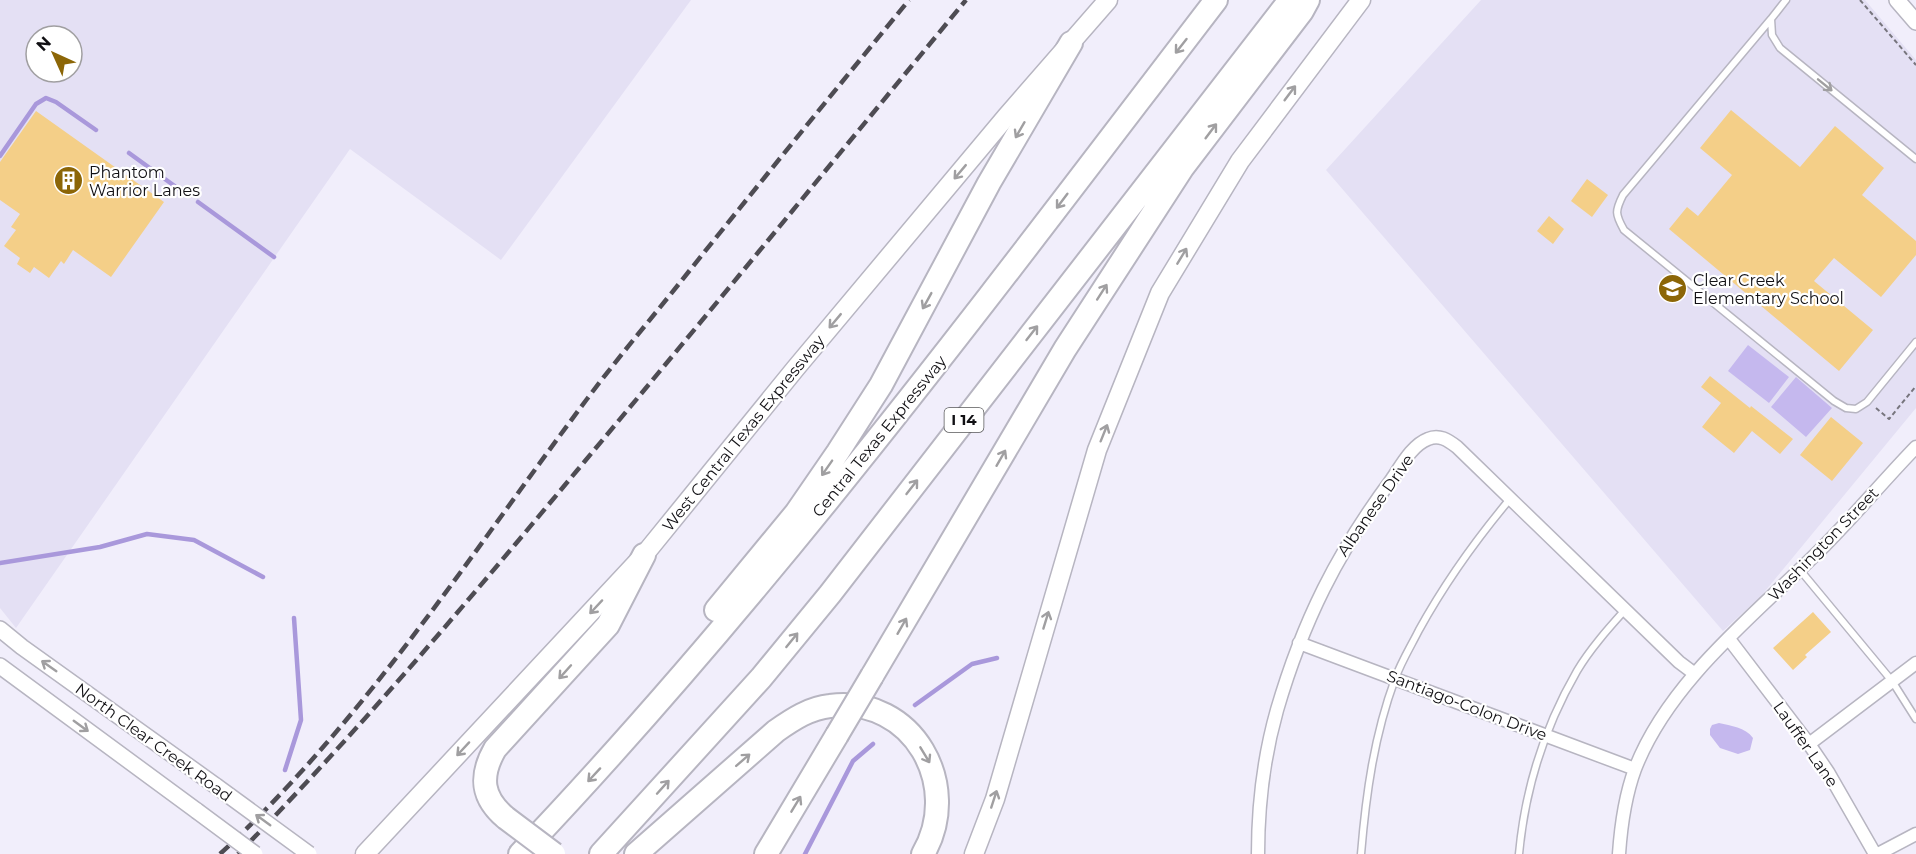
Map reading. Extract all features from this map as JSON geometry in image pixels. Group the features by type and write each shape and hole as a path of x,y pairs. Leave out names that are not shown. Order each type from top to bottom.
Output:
{"highway":[{"name":"Central Texas Expressway","path":"520,854 638,727 892,421 1216,0"},
{"name":"I 14","path":"601,854 761,678 830,594 1290,0"},
{"path":"766,854 1065,349 1183,168 1308,0"},
{"path":"638,727 668,669 796,513 875,395 930,297 989,183 1071,43"},
{"path":"554,854 495,809 485,788 488,761 495,749 608,625 644,555"},
{"path":"636,854 776,731 814,709 840,705 866,708 900,724 927,756 938,791 938,810 934,831 924,854"}],"main road":[{"name":"West Central Texas Expressway","path":"365,854 644,555 795,369 1108,0"},
{"path":"974,854 995,799 1097,450 1160,293 1240,161 1360,0"}],"street":[{"path":"1897,0 1916,22"},
{"name":"Albanese Drive","path":"1258,854 1261,795 1267,753 1277,712 1299,643 1335,563 1370,508 1409,456 1430,438 1439,437 1448,440 1695,674"},
{"name":"Washington Street","path":"1619,854 1621,824 1635,769 1654,729 1695,674 1828,543 1916,447"},
{"name":"North Clear Creek Road","path":"0,629 309,854"},
{"name":"Lauffer Lane","path":"1729,639 1809,744 1876,854"},
{"name":"Santiago-Colon Drive","path":"1299,643 1635,769"},
{"path":"1809,744 1916,663"},
{"name":"North Clear Creek Road","path":"0,666 255,854"},
{"path":"1876,854 1916,834"}],"lane":[{"path":"1786,0 1623,195 1617,207 1617,216 1624,230 1834,401 1846,408 1856,409 1868,401 1916,342"},
{"path":"1771,19 1772,35 1780,48 1916,159"},
{"path":"1361,854 1371,764 1395,678 1438,594 1472,544 1510,499"},
{"path":"1800,570 1892,681 1916,719"},
{"path":"1519,854 1522,819 1532,775 1559,704 1578,670 1625,610"}],"path":[{"path":"1860,0 1916,65"},
{"path":"1868,401 1889,419 1916,386"}],"shaded area":[{"path":"0,0 691,0 501,260 350,149 16,628 0,608"},
{"name":"Clear Creek Elementary School","path":"1481,0 1865,0 1916,60 1916,408 1761,596 1723,631 1326,170"},
{"path":"1748,345 1789,377 1769,403 1728,371"},
{"path":"1796,377 1832,408 1806,437 1771,407"},
{"path":"1719,723 1750,734 1753,738 1750,750 1738,754 1720,748 1710,735 1712,725"}],"building":[{"path":"1731,110 1800,167 1835,126 1884,168 1862,195 1916,241 1916,255 1881,297 1834,258 1814,281 1873,330 1839,371 1669,229 1687,207 1698,216 1732,175 1700,148"},
{"name":"Phantom Warrior Lanes","path":"36,111 164,202 111,277 73,250 64,264 61,261 49,278 34,267 30,273 17,264 20,258 4,246 16,230 11,227 20,214 0,200 0,162"},
{"path":"1587,179 1608,195 1592,217 1571,201"},
{"path":"1549,216 1564,229 1553,244 1537,231"},
{"path":"1710,376 1793,439 1780,454 1752,431 1734,453 1702,427 1721,403 1701,387"},
{"path":"1831,417 1863,443 1832,481 1800,455"},
{"path":"1813,612 1831,632 1805,655 1807,657 1793,670 1773,648"}],"waterway":[{"path":"0,156 36,104 46,98 56,102 96,130"},
{"path":"129,153 187,195"},
{"path":"198,202 274,257"},
{"path":"0,563 100,547 147,534 194,540 263,577"},
{"path":"285,770 301,720 294,618"},
{"path":"915,705 972,664 997,658"},
{"path":"805,854 853,761 873,744"}],"railway":[{"path":"220,854 322,749 369,693 600,383 909,0"},
{"path":"238,854 328,759 458,611 681,346 966,0"}],"place":[{"name":"Phantom Warrior Lanes","path":"68,181"},
{"name":"Clear Creek Elementary School","path":"1672,289"}]}
